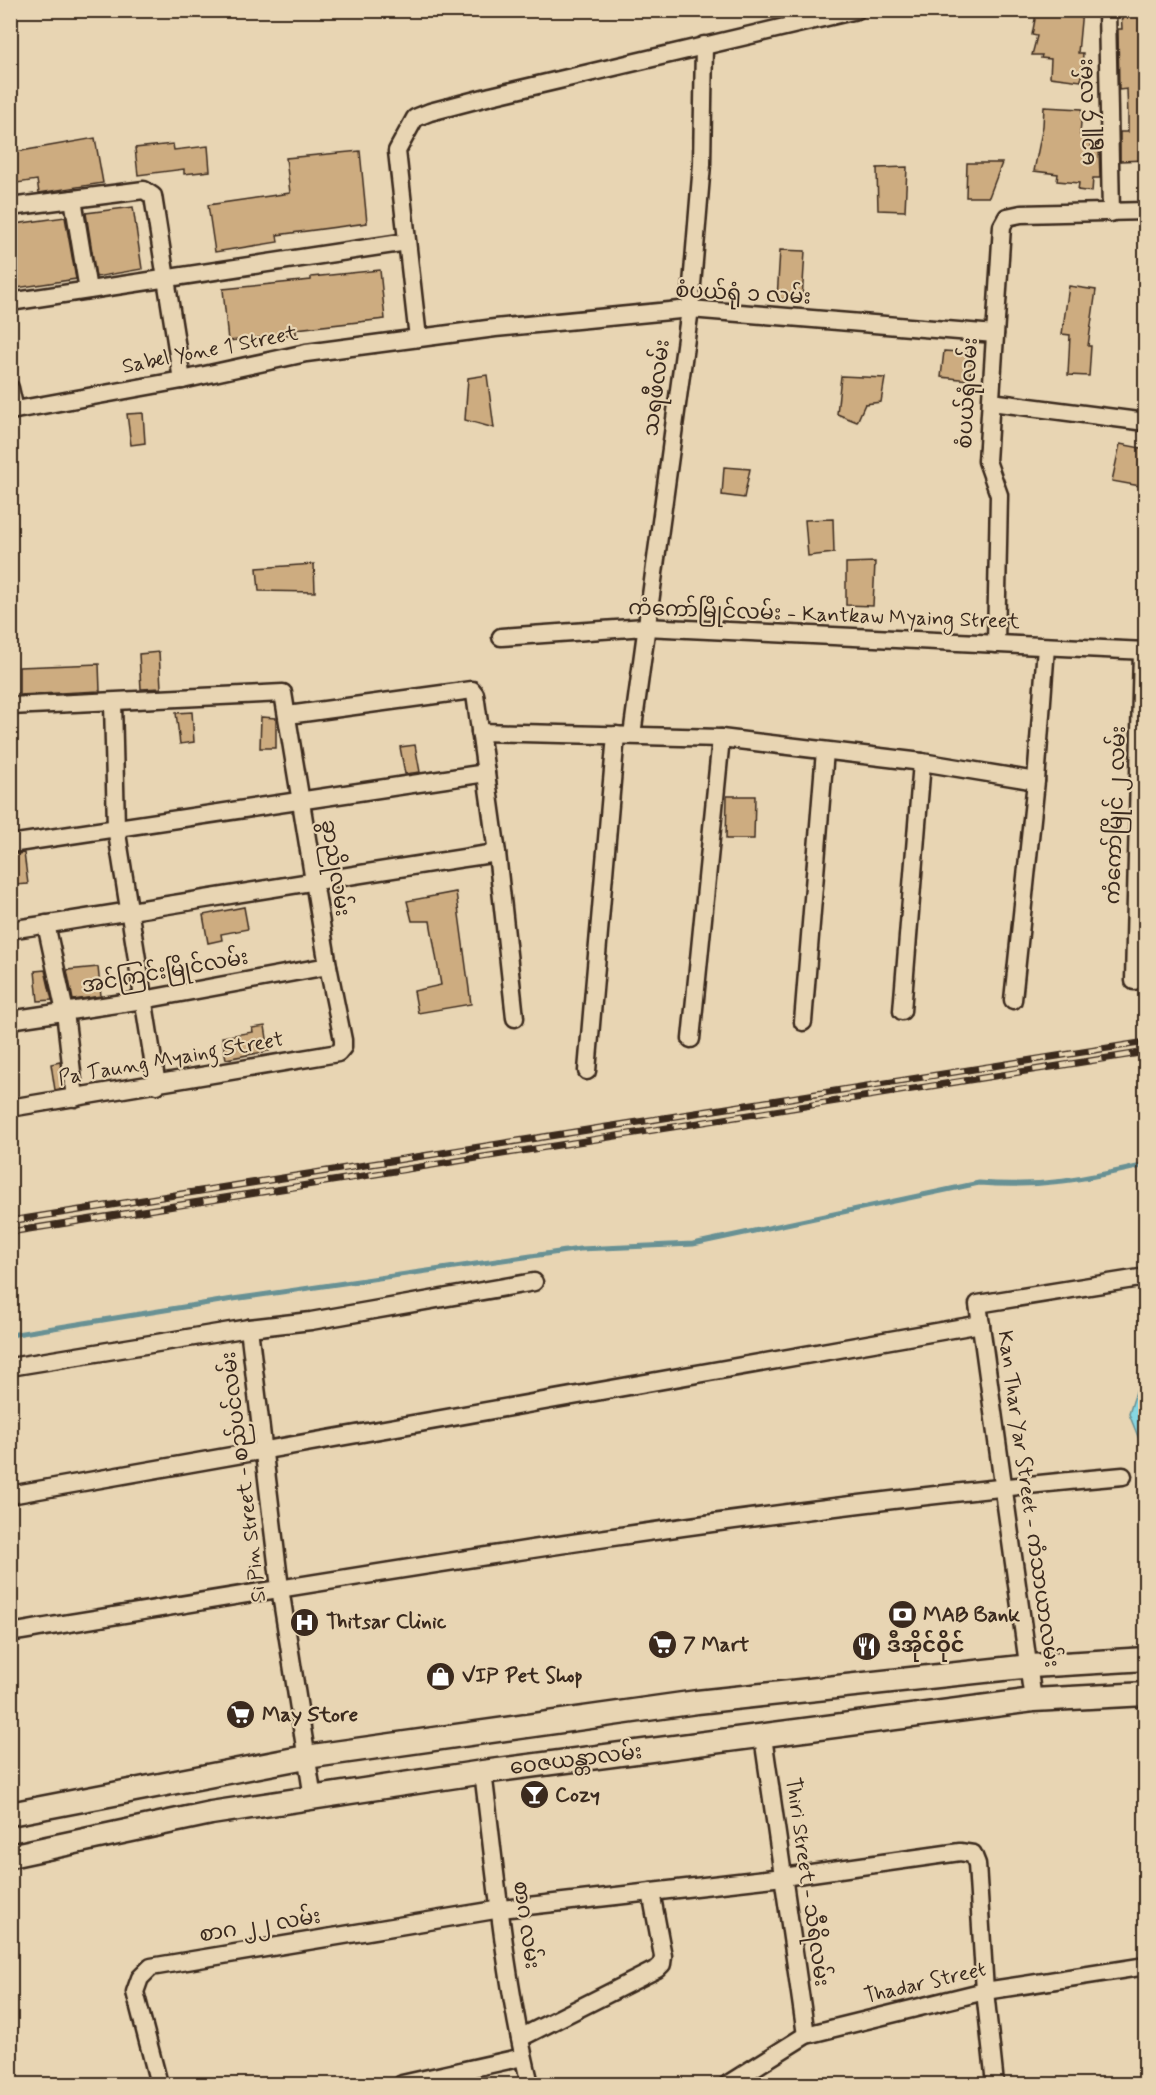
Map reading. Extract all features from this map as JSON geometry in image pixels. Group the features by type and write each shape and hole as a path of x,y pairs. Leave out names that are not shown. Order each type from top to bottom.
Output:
{"main road":[{"name":"ဝေဇယန္တာလမ်း","path":"10,1814 306,1757 697,1702 1030,1666 1146,1659"},
{"name":"ဝေဇယန္တာလမ်း","path":"10,1856 211,1813 483,1772 1033,1700 1146,1694"}],"street":[{"path":"418,338 397,151 415,118 430,111 857,10"},
{"name":"မဥ္ဇူ ၄ လမ်း","path":"1107,10 1111,213"},
{"name":"သရဖီလမ်း","path":"587,1071 624,735 645,627 665,501 690,309 702,164 704,45"},
{"path":"10,207 150,191 153,196 168,278 183,380"},
{"path":"73,200 88,290"},
{"path":"1111,213 1146,211"},
{"name":"စံပယ်ရုံလမ်း","path":"996,644 996,538 999,495 987,461 1002,226 1006,217 1021,214 1111,213"},
{"path":"10,302 407,242"},
{"name":"စံပယ်ရုံ ၁ လမ်း","path":"418,338 690,309 994,334"},
{"name":"Sabel Yone 1 Street","path":"13,410 183,380 306,353 418,338"},
{"path":"10,388 13,410"},
{"path":"991,402 1146,422"},
{"name":"ကံကော်မြိုင်လမ်း - Kantkaw Myaing Street","path":"501,637 645,627 1144,651"},
{"path":"1013,1000 1036,781 1046,647"},
{"name":"ကံကော်မြိုင် ၂ လမ်း","path":"1134,981 1144,651"},
{"path":"288,715 464,689 471,690 475,694 497,853 515,1018"},
{"name":"ခွာညိုလမ်း","path":"113,702 280,691 285,695 313,880 343,1040 343,1047 338,1053"},
{"path":"10,706 113,702 116,827 157,1085"},
{"path":"480,732 722,738 922,762 1036,781"},
{"path":"691,1039 722,738"},
{"path":"803,1022 825,751"},
{"path":"902,1011 922,762"},
{"path":"10,844 486,773"},
{"path":"10,930 313,880 497,853"},
{"path":"46,924 65,1012 75,1098"},
{"name":"အင်ကြင်းမြိုင်လမ်း","path":"10,1020 143,1000 328,966"},
{"name":"Pa Taung Myaing Street","path":"10,1108 338,1053"},
{"name":"Kan Thar Yar Street - ကံသာယာလမ်း","path":"1033,1700 978,1304 1146,1277"},
{"path":"10,1367 249,1328 311,1321 534,1282"},
{"path":"10,1495 981,1324"},
{"name":"Si Pin Street - စည်ပင်လမ်း","path":"249,1328 280,1588 312,1798"},
{"path":"10,1633 449,1560 1004,1486 1123,1476"},
{"name":"Thiri Street - သီရိလမ်း","path":"763,1737 806,2035"},
{"name":"စာဂ လမ်း","path":"483,1772 520,2038 530,2085"},
{"name":"စာဂ ၂၂ လမ်း","path":"159,2085 135,1992 140,1978 151,1966 501,1909 783,1877 960,1852 973,1854 977,1864 985,1991"},
{"path":"520,2038 657,1969 662,1964 651,1892"},
{"name":"Thadar Street","path":"728,2085 806,2035 985,1991 1146,1966"},
{"path":"985,1991 995,2085"},
{"path":"402,2085 523,2057"}],"water":[{"path":"1145,1376 1145,1454 1129,1414 1140,1379"}],"building":[{"path":"1040,10 1082,10 1078,53 1083,53 1081,81 1050,77 1051,59 1041,58 1042,55 1032,55 1037,36 1032,35 1036,14 1040,14"},
{"path":"1121,10 1146,10 1146,160 1120,161 1120,132 1128,132 1127,89 1119,90 1118,29 1122,29"},
{"path":"1044,107 1082,109 1080,135 1092,138 1091,147 1099,149 1100,178 1093,178 1092,192 1078,190 1079,183 1057,181 1058,174 1034,171 1043,126"},
{"path":"95,138 103,183 39,193 37,180 10,184 10,153"},
{"path":"173,144 174,150 208,146 210,171 184,174 184,169 138,175 135,148"},
{"path":"360,151 367,223 277,235 278,242 215,252 208,205 290,193 286,158"},
{"path":"967,163 1002,163 989,197 966,197"},
{"path":"907,167 905,211 878,210 877,168"},
{"path":"133,207 142,269 96,277 86,213"},
{"path":"65,217 76,279 10,289 10,228 15,227 15,224"},
{"path":"780,250 805,251 802,300 777,299"},
{"path":"380,270 385,319 296,329 296,334 228,341 223,289"},
{"path":"1069,286 1096,290 1088,346 1091,346 1089,376 1068,375 1070,335 1062,334"},
{"path":"944,351 974,353 969,380 941,377"},
{"path":"487,375 494,428 465,420 468,378"},
{"path":"841,376 885,378 881,402 865,404 857,422 837,414"},
{"path":"143,413 145,443 131,445 127,414"},
{"path":"1120,444 1146,449 1146,487 1112,481"},
{"path":"724,467 750,469 744,498 722,495"},
{"path":"833,519 834,553 808,556 805,520"},
{"path":"875,562 873,606 846,605 846,563"},
{"path":"314,564 315,592 259,591 257,568"},
{"path":"159,652 161,688 141,689 139,654"},
{"path":"99,664 100,691 19,695 19,667"},
{"path":"192,712 194,742 180,744 176,713"},
{"path":"261,717 276,718 276,748 260,748"},
{"path":"415,745 420,772 405,774 400,747"},
{"path":"727,796 755,796 754,839 726,839"},
{"path":"24,853 28,884 14,885 11,855"},
{"path":"456,892 471,1004 418,1013 414,991 441,985 430,921 412,921 407,901"},
{"path":"244,907 248,929 221,934 222,940 208,943 203,915"},
{"path":"98,967 101,996 73,1000 67,970"},
{"path":"45,970 52,1000 38,1001 35,971"},
{"path":"265,1026 269,1051 226,1059 222,1037 253,1032 252,1028"},
{"path":"60,1062 63,1088 55,1090 51,1064"}],"waterway":[{"path":"10,1335 233,1299 580,1249 693,1244 979,1183 1023,1184 1063,1181 1146,1165"}],"railway":[{"path":"10,1221 1146,1042"},
{"path":"10,1232 1146,1052"}],"place":[{"name":"MAB Bank","path":"902,1615"},
{"name":"Thitsar Clinic","path":"305,1622"},
{"name":"7 Mart","path":"662,1645"},
{"name":"ဒီအိုင်ဝိုင်","path":"866,1646"},
{"name":"VIP Pet Shop","path":"441,1676"},
{"name":"May Store","path":"241,1715"},
{"name":"Cozy","path":"534,1795"}]}
